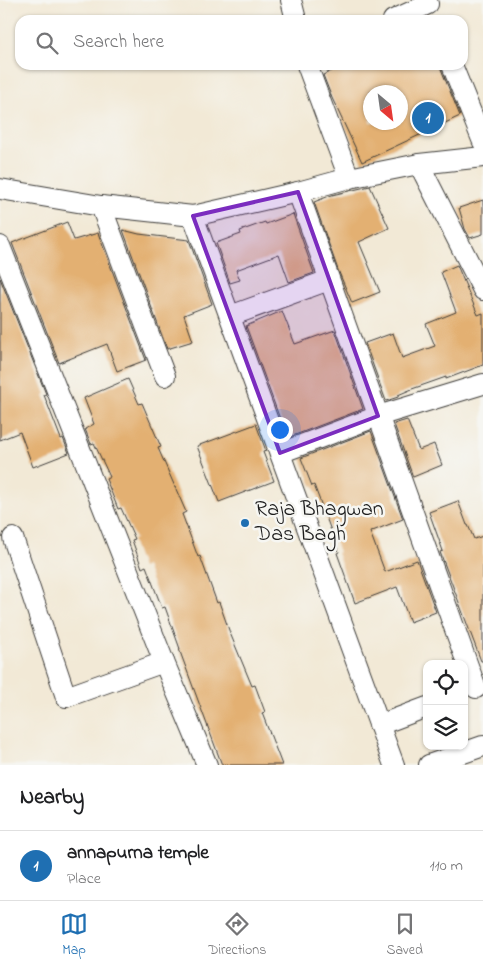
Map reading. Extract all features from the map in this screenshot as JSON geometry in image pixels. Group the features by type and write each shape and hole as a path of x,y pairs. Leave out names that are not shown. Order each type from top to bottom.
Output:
{"street":[{"path":"291,0 295,15"},
{"path":"408,15 430,8"},
{"path":"309,70 348,178"},
{"path":"454,70 483,142"},
{"path":"0,189 101,206 193,216 298,192 348,178 419,164 483,156"},
{"path":"419,164 483,290"},
{"path":"298,192 474,688"},
{"path":"101,206 165,376"},
{"path":"193,216 394,765"},
{"path":"0,246 164,662 207,765"},
{"path":"230,316 329,280"},
{"path":"280,453 378,416 483,384"},
{"path":"13,538 66,696 164,662"},
{"path":"380,725 423,709"},
{"path":"429,765 447,752 483,746"}],"highlighted area":[{"path":"298,192 378,416 280,453 193,216"}],"building":[{"path":"334,70 441,70 460,116 362,162 323,75"},
{"path":"370,186 389,228 359,242 380,292 352,303 314,202 332,195"},
{"path":"483,200 483,234 470,238 465,229 459,208"},
{"path":"293,214 314,273 289,282 279,254 236,270 240,280 230,283 216,243 241,234 240,231"},
{"path":"67,222 74,240 98,233 146,360 117,371 107,344 59,363 12,243"},
{"path":"123,230 139,234 189,240 212,304 184,315 193,341 167,349"},
{"path":"457,265 478,315 483,313 483,365 412,389 386,401 365,343 393,333 402,358 435,346 426,324 456,312 441,272"},
{"path":"0,278 46,394 44,395 61,439 63,438 69,453 33,467 20,432 0,440"},
{"path":"282,311 295,344 335,330 363,409 287,438 246,326"},
{"path":"128,379 139,404 142,403 161,447 158,448 186,512 182,514 198,557 200,556 217,603 219,602 252,686 255,685 265,712 262,713 282,765 222,765 165,607 162,608 146,566 142,568 132,540 135,539 121,508 118,509 106,479 110,477 94,443 91,444 85,429 94,424 84,398"},
{"path":"407,420 419,450 434,444 442,465 413,477 394,424"},
{"path":"256,424 266,451 263,452 274,481 219,502 197,446"},
{"path":"371,431 403,519 370,532 385,572 417,560 436,612 410,622 397,587 355,603 337,553 339,552 314,485 312,486 301,458"},
{"path":"458,501 474,539 483,536 483,661 481,661 440,552 443,551 429,512"}],"place":[{"name":"annapurna temple","path":"428,118"},
{"name":"Raja Bhagwan Das Bagh","path":"245,523"}]}
